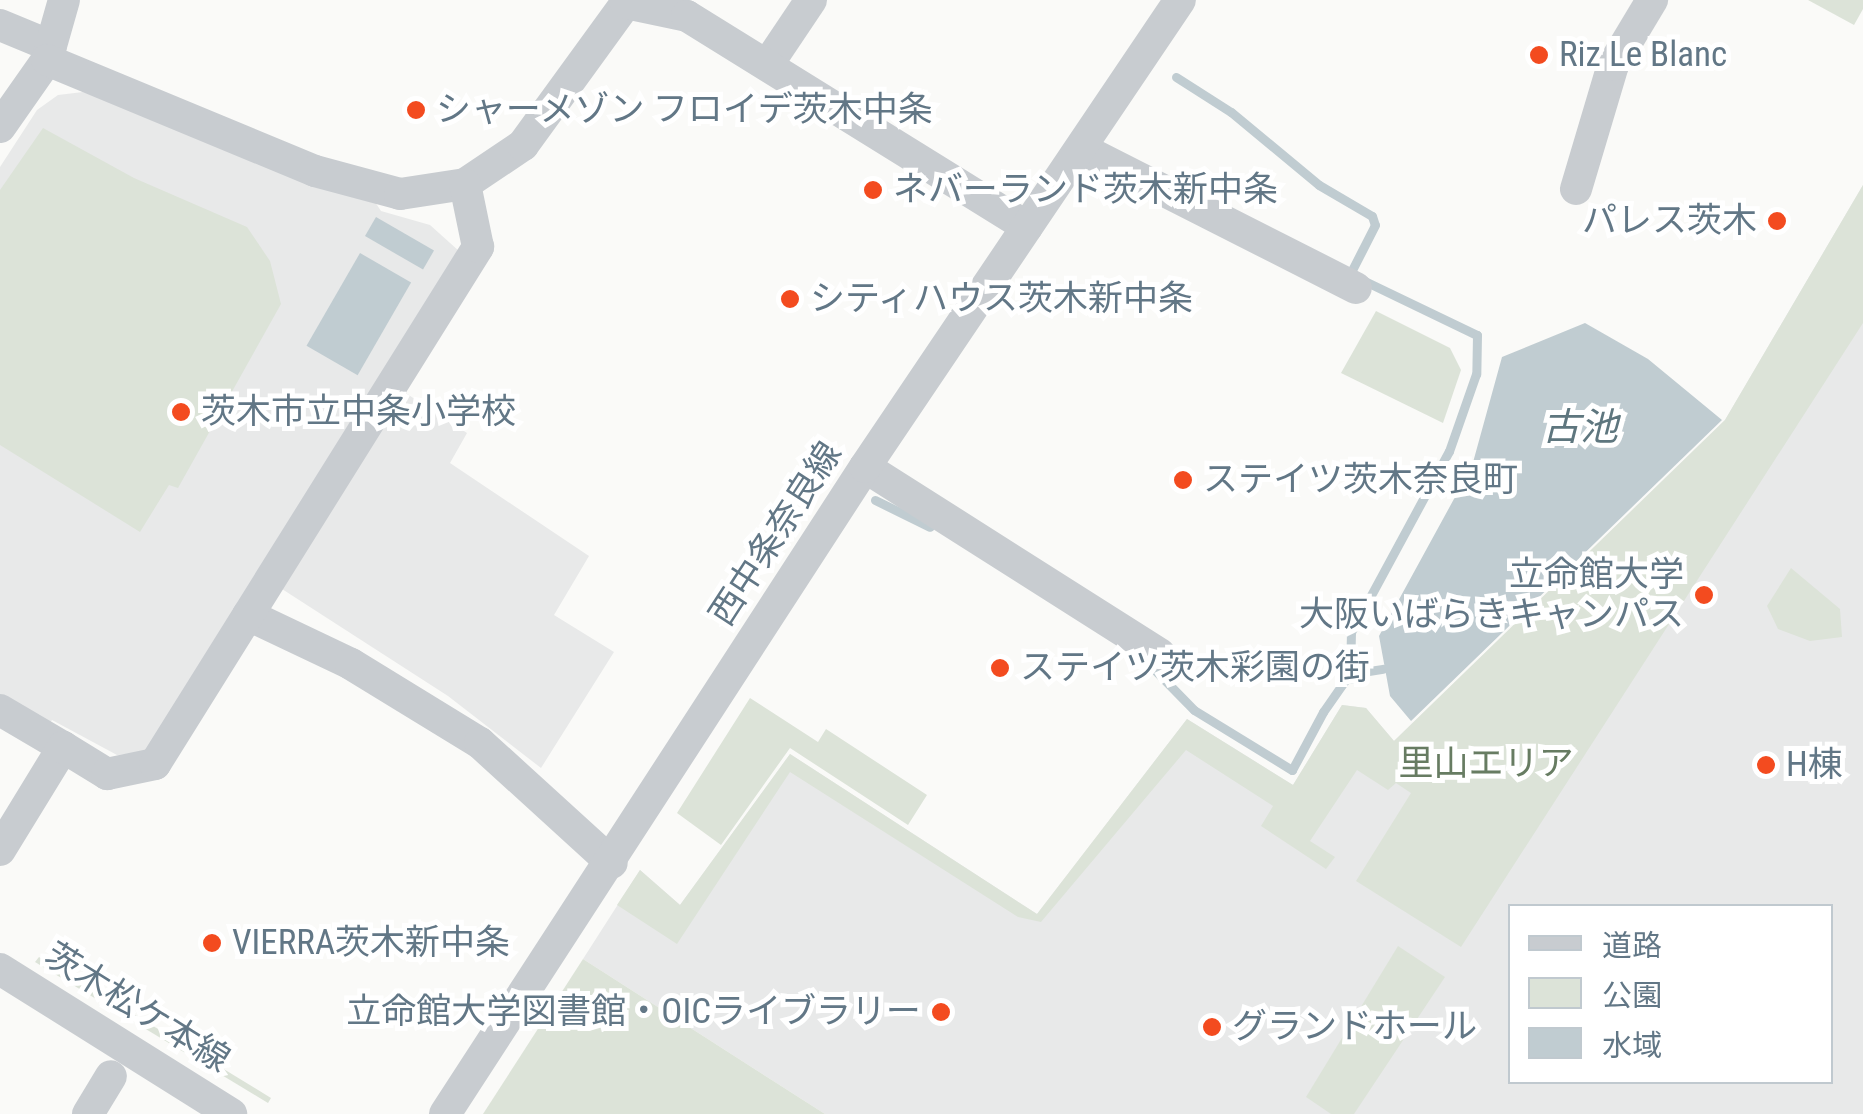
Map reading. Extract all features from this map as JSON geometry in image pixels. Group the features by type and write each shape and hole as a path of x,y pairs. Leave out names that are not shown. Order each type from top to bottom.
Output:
{"street":[{"path":"768,64 811,0"},
{"name":"西中条奈良線","path":"445,1114 612,863 865,467 1180,0"},
{"path":"1576,190 1614,65 1652,0"},
{"path":"0,126 49,53 55,3"},
{"path":"0,25 49,53 315,171 400,194 465,184 523,144 626,4 687,16 1027,227"},
{"path":"1082,149 1356,288"},
{"path":"0,710 107,774 154,764 478,247 465,184"},
{"path":"865,467 1160,654"},
{"path":"248,615 351,664 480,743 612,863"},
{"path":"0,850 62,747"},
{"name":"茨木松ケ本線","path":"0,969 231,1114"},
{"path":"88,1114 111,1076"}],"shaded area":[{"name":"茨木市立中条小学校","path":"83,92 369,193 381,211 430,225 459,251 152,753 117,755 52,720 44,731 0,704 0,167 37,110 58,95"},
{"name":"立命館大学 大阪いばらきキャンパス","path":"1863,185 1863,1114 825,1114 583,959 640,870 680,905 790,754 1037,914 1187,719 1293,785 1342,705 1366,708 1394,741 1725,420"},
{"path":"401,390 467,433 450,463 589,556 554,615 614,652 541,768 448,696 282,589"}],"green space":[{"path":"1808,0 1863,0 1863,9 1854,25"},
{"path":"43,128 134,178 247,227 270,261 281,304 178,488 169,485 140,532 0,445 0,190"},
{"name":"里山エリア","path":"1863,185 1863,323 1461,947 1356,881 1411,793 1396,783 1388,790 1357,770 1310,841 1335,857 1326,869 1261,826 1273,806 1186,750 1041,922 1018,917 790,772 677,944 617,905 640,870 680,905 790,754 1037,914 1187,719 1293,785 1342,705 1366,708 1394,741 1725,420"},
{"path":"1376,311 1450,348 1461,370 1443,423 1341,373"},
{"path":"1791,568 1840,609 1842,637 1810,641 1778,629 1767,606"},
{"path":"750,698 818,742 826,729 927,795 908,825 790,748 721,845 677,813"},
{"path":"1398,946 1445,977 1354,1114 1331,1114 1306,1097"},
{"path":"39,957 271,1098 268,1103 35,962"},
{"path":"583,959 825,1114 483,1114"}],"water":[{"path":"376,217 434,250 423,270 365,236"},
{"path":"360,253 411,282 358,375 306,346"},
{"name":"古池","path":"1585,323 1648,359 1722,420 1411,721 1390,696 1379,636 1472,466 1502,357"}],"waterway":[{"path":"1176,77 1231,112 1319,185 1372,216 1375,225 1350,274 1477,335 1476,374 1449,451 1351,632 1350,674 1383,669"},
{"path":"875,500 930,527"},
{"path":"1147,662 1194,710 1292,770 1346,679 1357,678"}],"place":[{"name":"Riz Le Blanc","path":"1539,55"},
{"name":"シャーメゾン フロイデ茨木中条","path":"416,110"},
{"name":"ネバーランド茨木新中条","path":"873,190"},
{"name":"パレス茨木","path":"1777,221"},
{"name":"シティハウス茨木新中条","path":"790,299"},
{"name":"茨木市立中条小学校","path":"181,412"},
{"name":"ステイツ茨木奈良町","path":"1183,480"},
{"name":"立命館大学 大阪いばらきキャンパス","path":"1704,595"},
{"name":"ステイツ茨木彩園の街","path":"1000,668"},
{"name":"H棟","path":"1766,765"},
{"name":"VIERRA茨木新中条","path":"212,943"},
{"name":"立命館大学図書館・OICライブラリー","path":"941,1012"},
{"name":"グランドホール","path":"1212,1027"}]}
